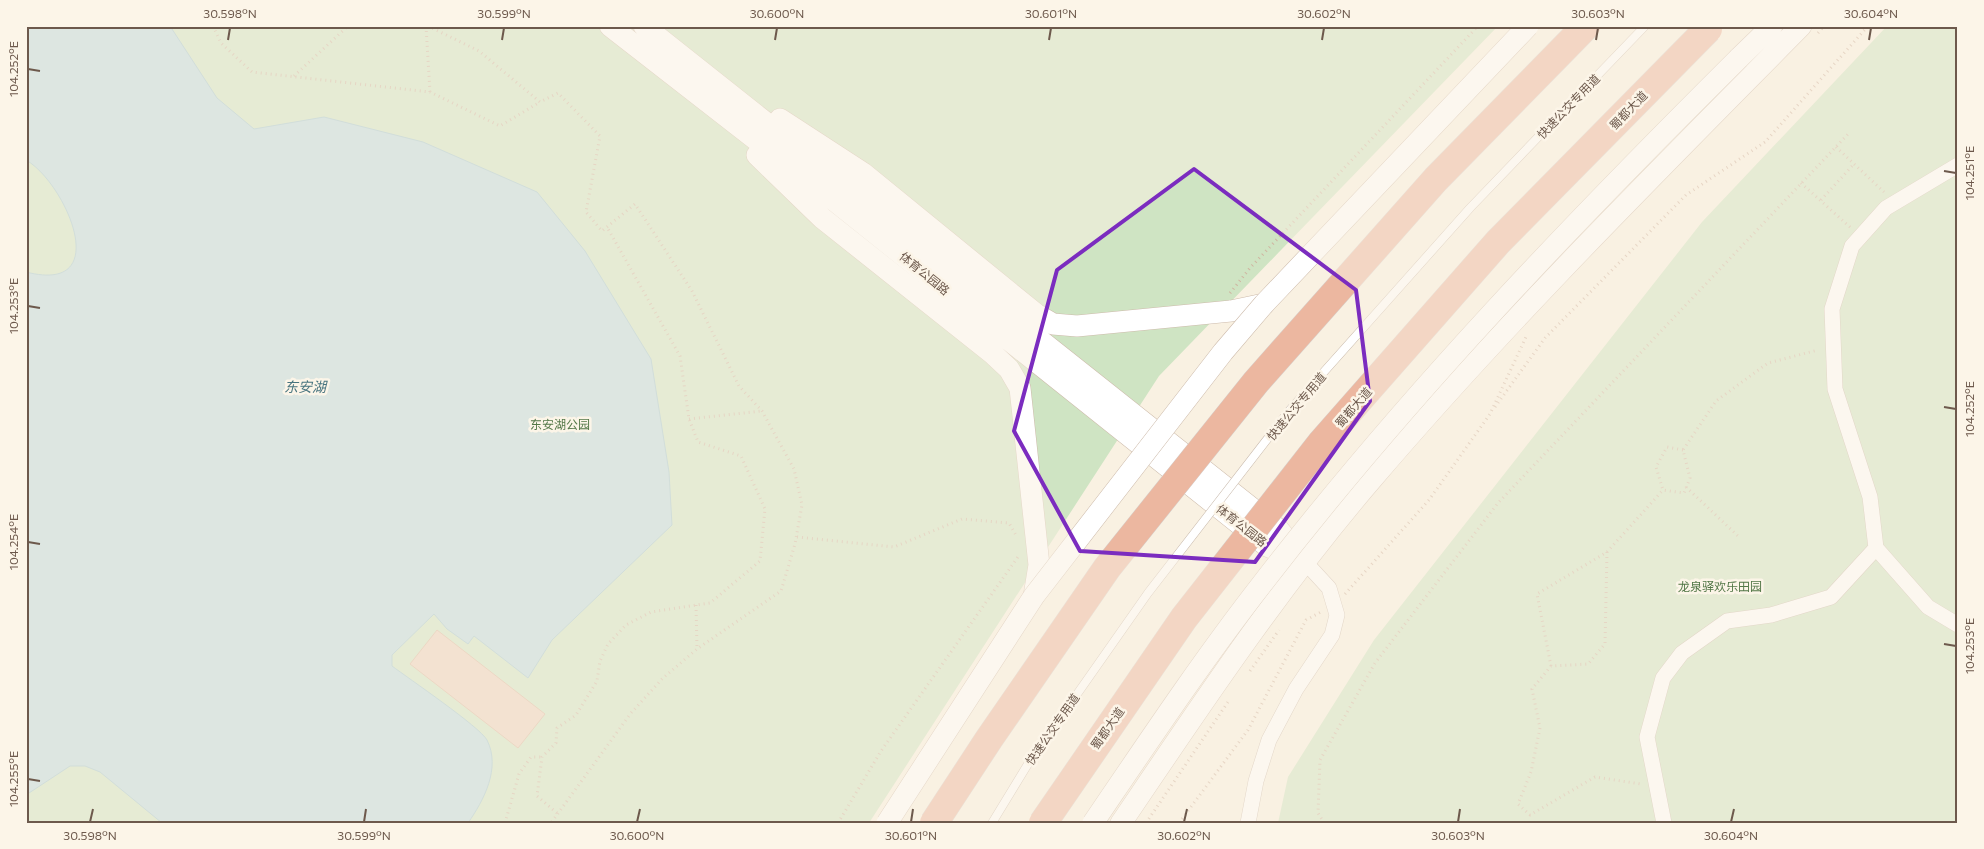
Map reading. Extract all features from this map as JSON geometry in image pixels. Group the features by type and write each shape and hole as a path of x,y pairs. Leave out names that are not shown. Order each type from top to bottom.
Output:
{"highway":[{"path":"934,823 989,738 1107,568 1256,382 1436,179 1586,26"},
{"name":"蜀都大道","path":"1043,823 1184,618 1322,442 1498,242 1708,28"}],"main road":[{"name":"体育公园路","path":"610,26 676,64 1267,546 1305,562"},
{"name":"体育公园路","path":"644,26 676,64"},
{"path":"887,823 1034,596 1223,352 1264,304 1528,26"},
{"path":"1093,823 1168,713 1262,584 1362,461 1473,332 1604,192 1772,26"},
{"path":"1121,823 1230,662 1305,562 1373,478 1556,276 1806,33"},
{"path":"676,64 863,174 1036,314 1053,324 1078,326 1214,313 1264,304"},
{"path":"676,64 822,218 993,354 1009,369 1020,388 1022,396 1030,545 1040,565 1034,596"}],"street":[{"path":"1958,165 1886,208 1860,236 1852,246 1832,309 1836,389 1870,497 1876,548 1928,607 1958,625"},
{"path":"1664,823 1647,736 1663,678 1682,653 1727,621 1771,615 1830,597 1876,548"},
{"path":"1248,823 1256,781 1268,740 1296,689 1332,636 1337,615 1329,588 1305,562"}],"lane":[{"name":"快速公交专用道","path":"992,823 1028,764 1148,593 1289,411 1470,208 1645,26"}],"path":[{"path":"213,26 221,43 252,72 430,92 500,126 558,93 600,136 586,212 602,231 635,204 692,291 739,386 762,411 794,469 802,505 797,537 781,591 697,649 663,678 631,713 551,823"},
{"path":"294,76 348,26"},
{"path":"430,92 427,26 479,51 540,102"},
{"path":"1214,313 1250,268 1478,26"},
{"path":"1806,33 1824,26"},
{"path":"1179,823 1248,730 1306,620 1334,606 1429,500 1545,338 1686,195 1765,142 1868,26"},
{"path":"1324,823 1318,813 1320,760 1375,663 1498,503 1850,132"},
{"path":"1836,147 1895,202"},
{"path":"1820,200 1854,164"},
{"path":"1801,183 1860,236"},
{"path":"557,813 537,796 542,758 556,742 557,728 576,715 597,681 600,660 608,644 626,625 651,612 710,602 760,561 765,509 741,456 698,442 689,419 680,356 607,227"},
{"path":"1490,414 1525,338 1532,331"},
{"path":"1663,490 1684,493 1690,478 1683,450 1716,401 1768,363 1833,346"},
{"path":"689,419 762,411"},
{"path":"1663,490 1656,467 1667,447 1683,450"},
{"path":"1686,487 1738,536"},
{"path":"1551,666 1537,594 1607,552 1663,490"},
{"path":"797,537 894,547 962,519 1009,523 1030,545 881,751 838,823"},
{"path":"1607,552 1605,644 1588,664 1551,666 1532,689 1540,728 1531,772 1518,804 1530,815 1595,778 1646,784"},
{"path":"696,605 697,649"},
{"path":"1248,674 1283,625"},
{"path":"1146,823 1231,698"},
{"path":"505,823 518,774 531,757 542,758"}],"highlighted area":[{"path":"1194,169 1356,290 1370,401 1255,562 1080,551 1014,431 1057,270"}],"green space":[{"name":"东安湖公园","path":"26,26 1498,26 1159,376 869,823 26,823"},
{"name":"龙泉驿欢乐田园","path":"1887,26 1958,26 1958,823 1278,823 1288,777 1374,640 1702,222"}],"water":[{"name":"东安湖","path":"26,26 170,26 217,98 254,129 324,117 423,142 537,192 585,251 651,359 669,472 672,525 552,640 528,678 474,636 468,644 447,629 434,614 392,655 392,666 458,714 487,740 492,762 489,783 480,804 468,823 162,823 100,772 85,766 70,766 26,795 26,272 53,275 69,267 76,252 74,233 67,211 55,190 41,172 26,160"}],"building":[{"path":"437,630 545,714 518,748 410,664"}]}
